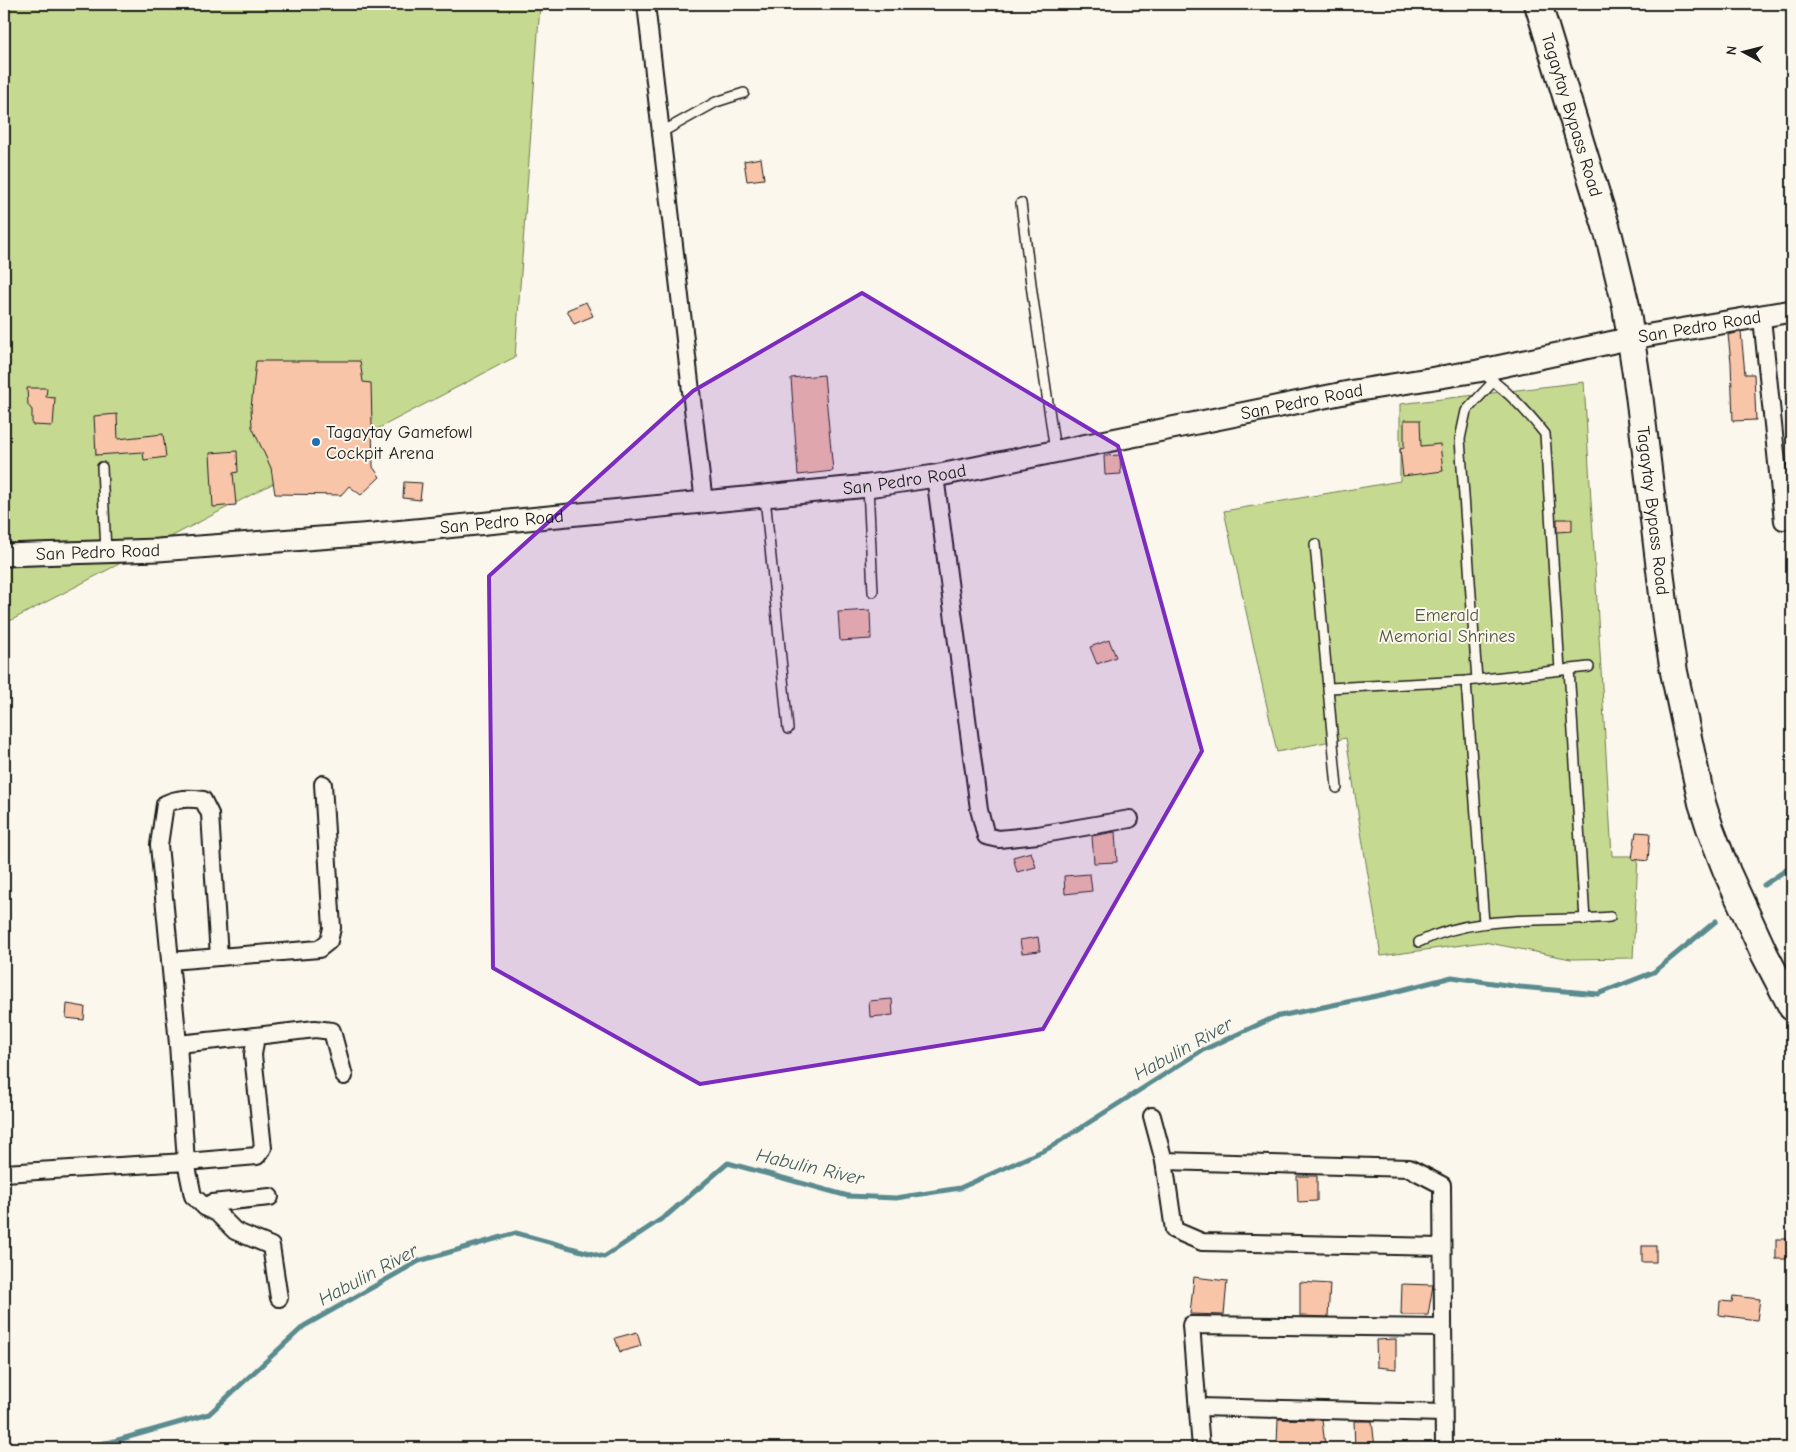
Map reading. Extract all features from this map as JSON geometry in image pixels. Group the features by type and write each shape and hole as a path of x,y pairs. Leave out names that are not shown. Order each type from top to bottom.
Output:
{"main road":[{"name":"Tagaytay Bypass Road","path":"1538,4 1609,236 1632,338 1666,620 1676,681 1702,803 1712,836 1727,872 1765,955 1792,1007"}],"street":[{"path":"646,4 704,503"},
{"name":"San Pedro Road","path":"4,555 158,550 374,534 868,486 935,476 1354,391 1486,376 1632,338 1762,318 1792,311"},
{"path":"1762,318 1783,521"},
{"path":"935,476 978,800 986,836 998,839 1130,819"},
{"path":"170,961 319,949 329,941 332,928 322,784"},
{"path":"219,957 210,814 203,800 189,798 175,800 165,804 160,845 178,1044 186,1162 193,1196 205,1208 217,1213 235,1232 271,1246 279,1298"},
{"path":"178,1044 315,1029 332,1031 344,1076"},
{"path":"4,1173 257,1156 263,1148 253,1055 256,1036"},
{"path":"1152,1116 1164,1161 1174,1230 1202,1242 1442,1247"},
{"path":"1164,1161 1409,1168 1442,1185 1444,1448"},
{"path":"205,1208 212,1202 270,1197"},
{"path":"1201,1448 1190,1326 1443,1328"},
{"path":"1198,1407 1443,1413"}],"lane":[{"path":"662,132 716,102 744,93"},
{"path":"1021,203 1055,451"},
{"path":"1476,680 1460,439 1466,410 1486,376 1526,410 1545,434 1585,920"},
{"path":"102,467 106,552"},
{"path":"868,486 873,592"},
{"path":"765,497 788,729"},
{"path":"1315,544 1337,788"},
{"path":"1329,688 1466,682 1590,667"},
{"path":"1466,682 1484,923"},
{"path":"1419,942 1436,934 1484,923 1585,920 1610,917"}],"highlighted area":[{"path":"862,293 1118,446 1202,751 1043,1029 700,1084 493,968 489,576 693,391"}],"green space":[{"path":"4,4 540,4 515,357 4,624"},
{"name":"Emerald Memorial Shrines","path":"1584,382 1612,856 1638,856 1633,958 1571,959 1484,942 1381,956 1346,738 1277,752 1224,511 1400,481 1400,404"}],"building":[{"path":"761,158 764,179 747,181 744,161"},
{"path":"586,302 593,316 574,324 567,310"},
{"path":"1741,332 1745,374 1754,374 1756,420 1733,421 1728,335"},
{"name":"Tagaytay Gamefowl Cockpit Arena","path":"256,361 360,361 363,382 371,383 373,467 380,477 361,495 349,486 341,495 275,494 271,468 252,427 251,408"},
{"path":"824,375 833,471 798,475 791,378"},
{"path":"27,388 47,388 46,397 55,398 53,426 32,425 32,410 28,405"},
{"path":"117,414 118,439 163,434 166,457 144,460 143,452 96,455 94,416"},
{"path":"1404,420 1420,420 1421,446 1440,444 1443,471 1403,476 1400,449 1404,448"},
{"path":"237,451 238,472 233,473 236,505 213,507 210,453"},
{"path":"1120,455 1121,474 1105,475 1104,456"},
{"path":"404,482 422,483 420,500 403,498"},
{"path":"1557,519 1572,519 1572,531 1557,532"},
{"path":"870,610 871,639 840,641 838,612"},
{"path":"1109,640 1116,657 1097,664 1090,647"},
{"path":"1115,832 1117,862 1094,863 1092,836"},
{"path":"1636,832 1650,833 1648,861 1632,859"},
{"path":"1031,852 1036,867 1017,872 1013,857"},
{"path":"1090,874 1092,891 1065,894 1064,876"},
{"path":"1038,937 1040,951 1022,953 1020,940"},
{"path":"892,999 893,1015 870,1017 869,1001"},
{"path":"67,1004 85,1007 84,1020 66,1018"},
{"path":"1297,1176 1317,1176 1317,1201 1298,1202"},
{"path":"1776,1239 1792,1239 1792,1259 1776,1259"},
{"path":"1642,1246 1656,1246 1656,1262 1642,1262"},
{"path":"1194,1277 1227,1281 1224,1315 1190,1314"},
{"path":"1300,1282 1330,1284 1328,1317 1300,1316"},
{"path":"1402,1284 1433,1285 1428,1315 1401,1315"},
{"path":"1733,1296 1760,1299 1757,1320 1719,1315 1720,1301 1732,1302"},
{"path":"637,1332 641,1346 620,1352 615,1338"},
{"path":"1396,1339 1396,1369 1377,1367 1376,1340"},
{"path":"1278,1419 1322,1420 1325,1445 1277,1444"},
{"path":"1354,1421 1372,1421 1375,1448 1355,1448"}],"waterway":[{"name":"Habulin River","path":"1764,885 1792,866"},
{"name":"Habulin River","path":"70,1448 111,1442 209,1414 304,1326 419,1261 516,1233 604,1257 666,1216 728,1163 848,1196 896,1198 960,1188 1049,1148 1201,1051 1275,1017 1386,994 1452,977 1520,987 1598,994 1654,972 1716,921"}],"place":[{"name":"Tagaytay Gamefowl Cockpit Arena","path":"316,442"}]}
